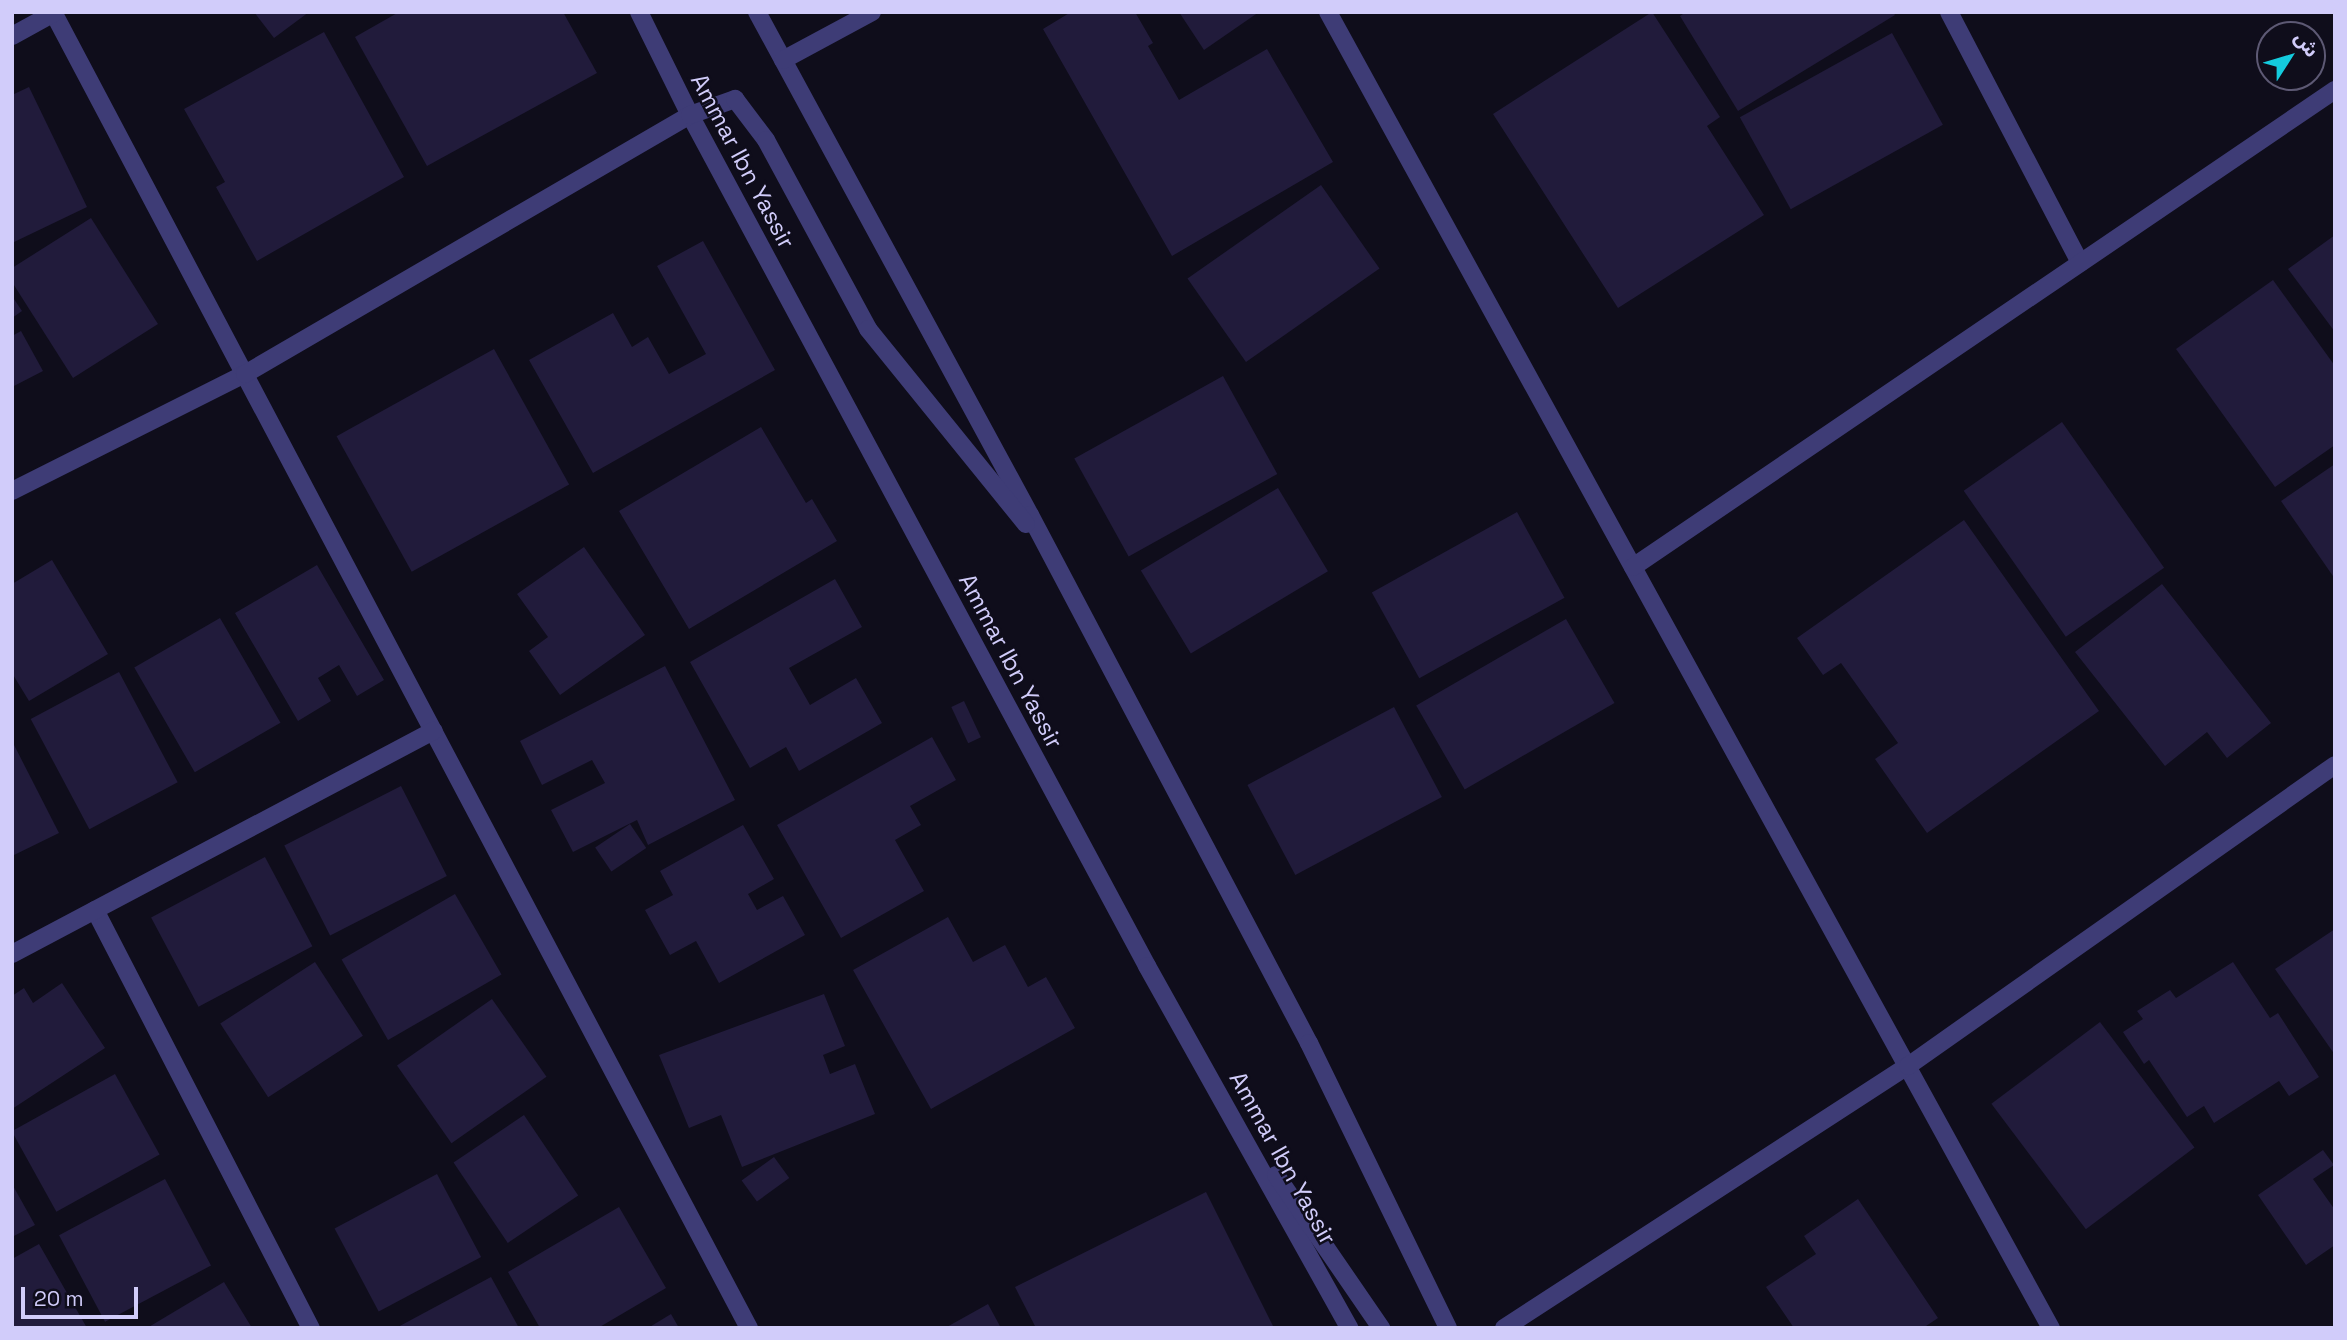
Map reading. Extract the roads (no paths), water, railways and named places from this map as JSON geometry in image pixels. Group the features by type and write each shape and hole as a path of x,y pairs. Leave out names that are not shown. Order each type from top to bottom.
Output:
{"street":[{"name":"Ammar Ibn Yassir","path":"639,12 690,115 1216,1089 1349,1328"},
{"path":"757,12 1050,553 1309,1043 1448,1328"},
{"path":"783,60 872,12"},
{"path":"1328,12 2051,1328"},
{"path":"1950,12 2080,264"},
{"path":"12,36 54,13 749,1328"},
{"path":"1633,567 2335,90"},
{"path":"12,491 245,374 690,115 735,99 766,140 868,329 1050,553"},
{"path":"12,954 434,731"},
{"path":"1504,1328 1908,1066 2335,765"},
{"path":"95,911 312,1328"},
{"path":"1216,1089 1381,1328"}]}
